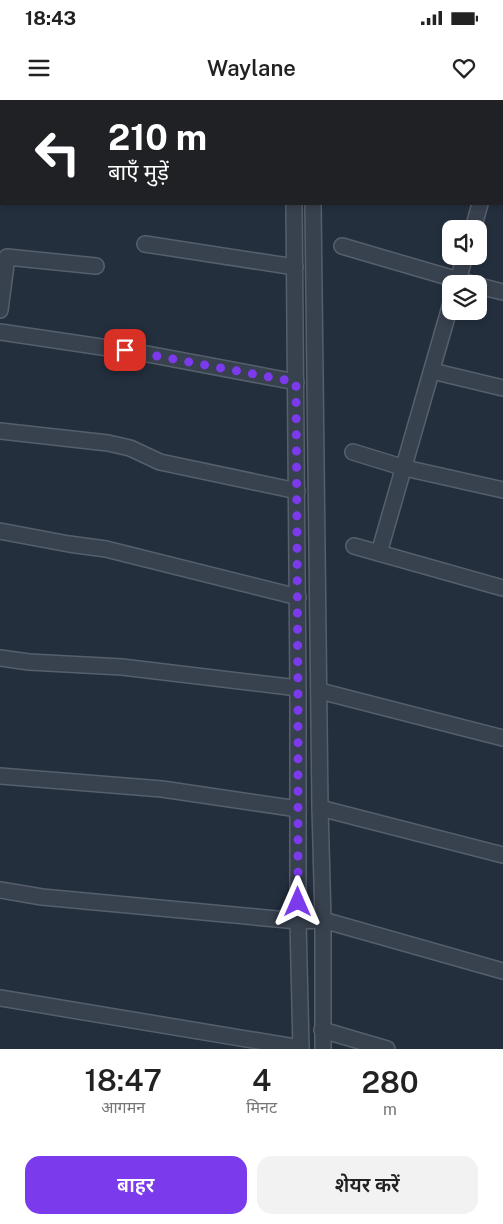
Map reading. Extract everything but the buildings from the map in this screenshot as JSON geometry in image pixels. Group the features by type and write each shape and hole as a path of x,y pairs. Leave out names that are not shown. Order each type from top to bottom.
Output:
{"street":[{"path":"0,998 301,1049 298,921 298,597 294,205"},
{"path":"313,205 323,920 322,1049"},
{"path":"476,220 480,205"},
{"path":"145,244 294,267"},
{"path":"342,246 442,276"},
{"path":"0,310 7,257 96,266"},
{"path":"487,288 503,292"},
{"path":"379,554 446,320"},
{"path":"0,332 142,353 296,382"},
{"path":"432,371 503,388"},
{"path":"0,430 108,443 130,448 160,462 297,491"},
{"path":"352,452 405,468 503,490"},
{"path":"0,531 106,549 298,597"},
{"path":"354,546 503,588"},
{"path":"0,658 29,662 122,667 298,688"},
{"path":"320,691 503,738"},
{"path":"0,776 162,789 298,809"},
{"path":"320,808 503,855"},
{"path":"0,890 42,897 298,921 323,920 503,971"},
{"path":"322,1030 387,1049"}],"route":[{"path":"125,350 296,382 298,902"}]}
